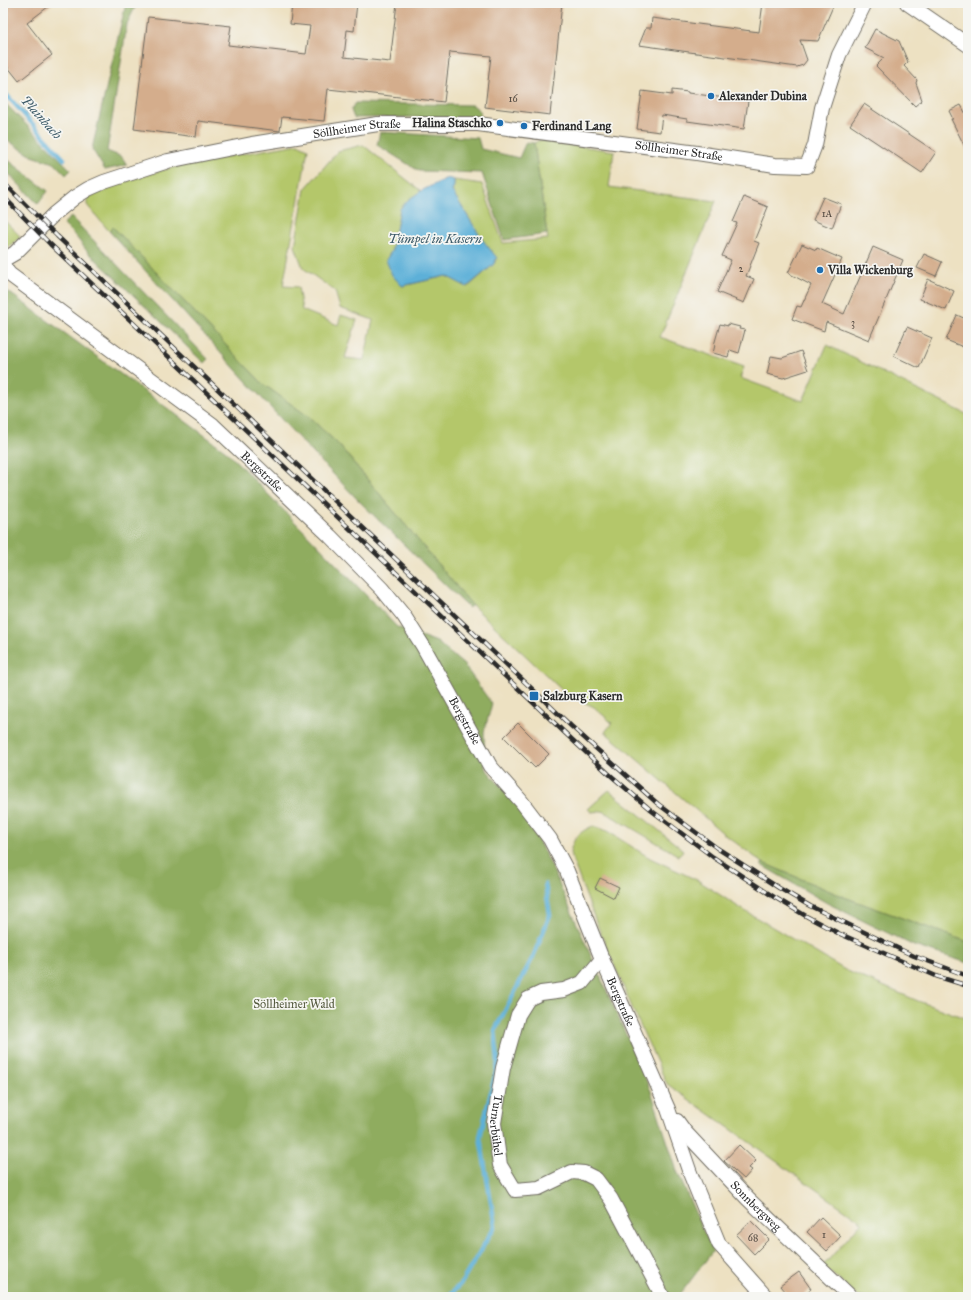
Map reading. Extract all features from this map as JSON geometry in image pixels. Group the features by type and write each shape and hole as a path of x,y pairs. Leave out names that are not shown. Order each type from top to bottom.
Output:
{"street":[{"name":"Söllheimer Straße","path":"3,260 15,253 54,214 75,197 104,182 168,161 252,144 378,124 478,124 775,165 807,166 815,145 822,108 839,55 864,3"},
{"path":"907,3 968,45"},
{"name":"Bergstraße","path":"3,265 9,274 213,425 330,536 382,589 404,616 423,646 490,766 521,801 550,839 567,871 602,959 668,1109 690,1173 720,1244 766,1297"},
{"name":"Turnerbühel","path":"602,959 582,983 564,990 541,993 528,999 518,1015 503,1068 494,1123 500,1165 515,1190 539,1188 572,1172 584,1173 596,1179 611,1199 663,1297"},
{"name":"Sonnbergweg","path":"668,1109 685,1132 748,1199 851,1297"}],"green space":[{"path":"126,3 137,3 127,24 107,151 122,157 127,165 105,170 92,149"},
{"path":"3,101 71,170 66,175 54,163 32,156 10,142 3,135"},
{"path":"355,103 473,105 481,112 478,120 415,117 354,118 351,110"},
{"path":"380,132 478,138 481,149 519,158 526,142 534,143 547,234 504,240 482,173 419,171 377,145"},
{"path":"540,140 614,151 609,187 716,201 660,337 744,367 740,378 803,401 827,345 968,415 968,942 844,897 763,863 724,834 605,732 612,723 594,707 565,693 472,605 338,444 309,417 263,384 113,227 109,231 87,205 87,198 111,187 162,170 217,158 298,144 308,149 283,286 298,287 302,310 338,325 341,315 357,320 345,358 364,360 373,320 340,308 335,291 303,268 295,246 305,189 338,151 363,145 421,191 408,200 400,209 392,250 386,260 403,286 446,276 468,287 493,265 497,259 482,239 452,191 454,180 482,184 503,243 548,239 534,143"},
{"path":"3,156 48,191 38,204 3,168"},
{"path":"71,217 208,359 204,363 87,251 63,224"},
{"path":"3,219 21,237 8,247 3,242"},
{"path":"113,227 263,384 309,417 338,444 472,605 469,608 357,499 292,431 109,231"},
{"name":"Söllheimer Wald","path":"3,288 226,451 397,627 437,642 464,665 492,704 484,732 485,768 523,812 549,861 651,1091 677,1171 713,1251 678,1297 3,1297"},
{"path":"609,790 683,850 679,856 603,811 591,812 588,809"},
{"path":"593,826 607,831 650,858 699,881 740,908 845,970 918,1001 968,1019 968,1297 858,1297 823,1266 862,1222 667,1084 634,1012 596,922 570,853 577,836 584,830"},
{"path":"763,863 844,897 968,942 968,963 914,946 827,903 761,865"}],"water":[{"name":"Tümpel in Kasern","path":"447,178 454,180 452,191 482,239 497,258 493,265 467,287 446,276 402,286 392,275 386,260 392,250 400,209 408,200 421,191"}],"building":[{"path":"3,3 53,3 27,23 52,55 19,81 3,61"},
{"path":"292,3 357,3 354,31 347,30 344,57 390,62 397,3 562,3 550,115 485,107 491,56 450,52 444,102 328,89 324,121 282,117 280,131 198,121 196,137 134,129 148,17 231,26 228,45 306,54 310,26 290,24"},
{"path":"763,3 834,4 818,41 800,40 807,60 803,65 797,67 639,45 646,28 651,28 652,18 759,32"},
{"path":"875,29 899,41 908,62 904,66 917,80 916,83 922,100 915,106 876,66 884,58 865,48"},
{"path":"672,90 748,101 744,129 687,121 687,119 662,115 660,132 637,129 642,91 672,95"},
{"path":"864,104 936,152 922,173 850,125"},
{"path":"961,105 968,118 968,153 951,119 953,119 949,111"},
{"path":"744,197 768,207 754,241 759,243 746,276 754,279 744,303 717,292 731,260 722,256 737,223 733,222"},
{"path":"823,197 841,204 832,228 813,220"},
{"path":"802,244 816,250 817,248 842,259 822,304 844,314 873,247 903,260 869,340 826,322 824,331 792,319 797,306 801,307 811,285 788,273"},
{"path":"924,254 942,262 936,276 917,268"},
{"path":"928,279 954,291 946,310 920,299"},
{"path":"957,315 968,320 968,349 946,340"},
{"path":"720,324 728,326 728,324 745,330 739,353 730,350 728,357 713,353"},
{"path":"907,327 932,338 919,368 894,356"},
{"path":"801,351 808,370 783,378 767,374 771,356 782,358"},
{"path":"518,723 549,754 535,768 504,737"},
{"path":"600,878 619,887 614,898 595,888"},
{"path":"739,1145 756,1161 749,1168 752,1170 744,1179 724,1161"},
{"path":"821,1217 841,1236 827,1251 807,1232"},
{"path":"751,1221 769,1239 754,1254 736,1235"},
{"path":"799,1272 811,1289 800,1297 789,1297 780,1286"}],"waterway":[{"name":"Plainbach","path":"3,91 64,159"},
{"path":"448,1297 462,1282 495,1226 480,1137 498,1063 495,1030 533,957 550,915 545,884"}],"railway":[{"path":"3,182 57,236 571,726 658,804 717,848 810,906 914,956 968,976"},
{"path":"3,196 50,244 565,733 652,811 713,857 806,916 838,933 936,976 968,986"}],"place":[{"name":"Alexander Dubina","path":"711,96"},
{"name":"Halina Staschko","path":"500,123"},
{"name":"Ferdinand Lang","path":"524,126"},
{"name":"Villa Wickenburg","path":"820,270"},
{"name":"Salzburg Kasern","path":"534,696"}]}
